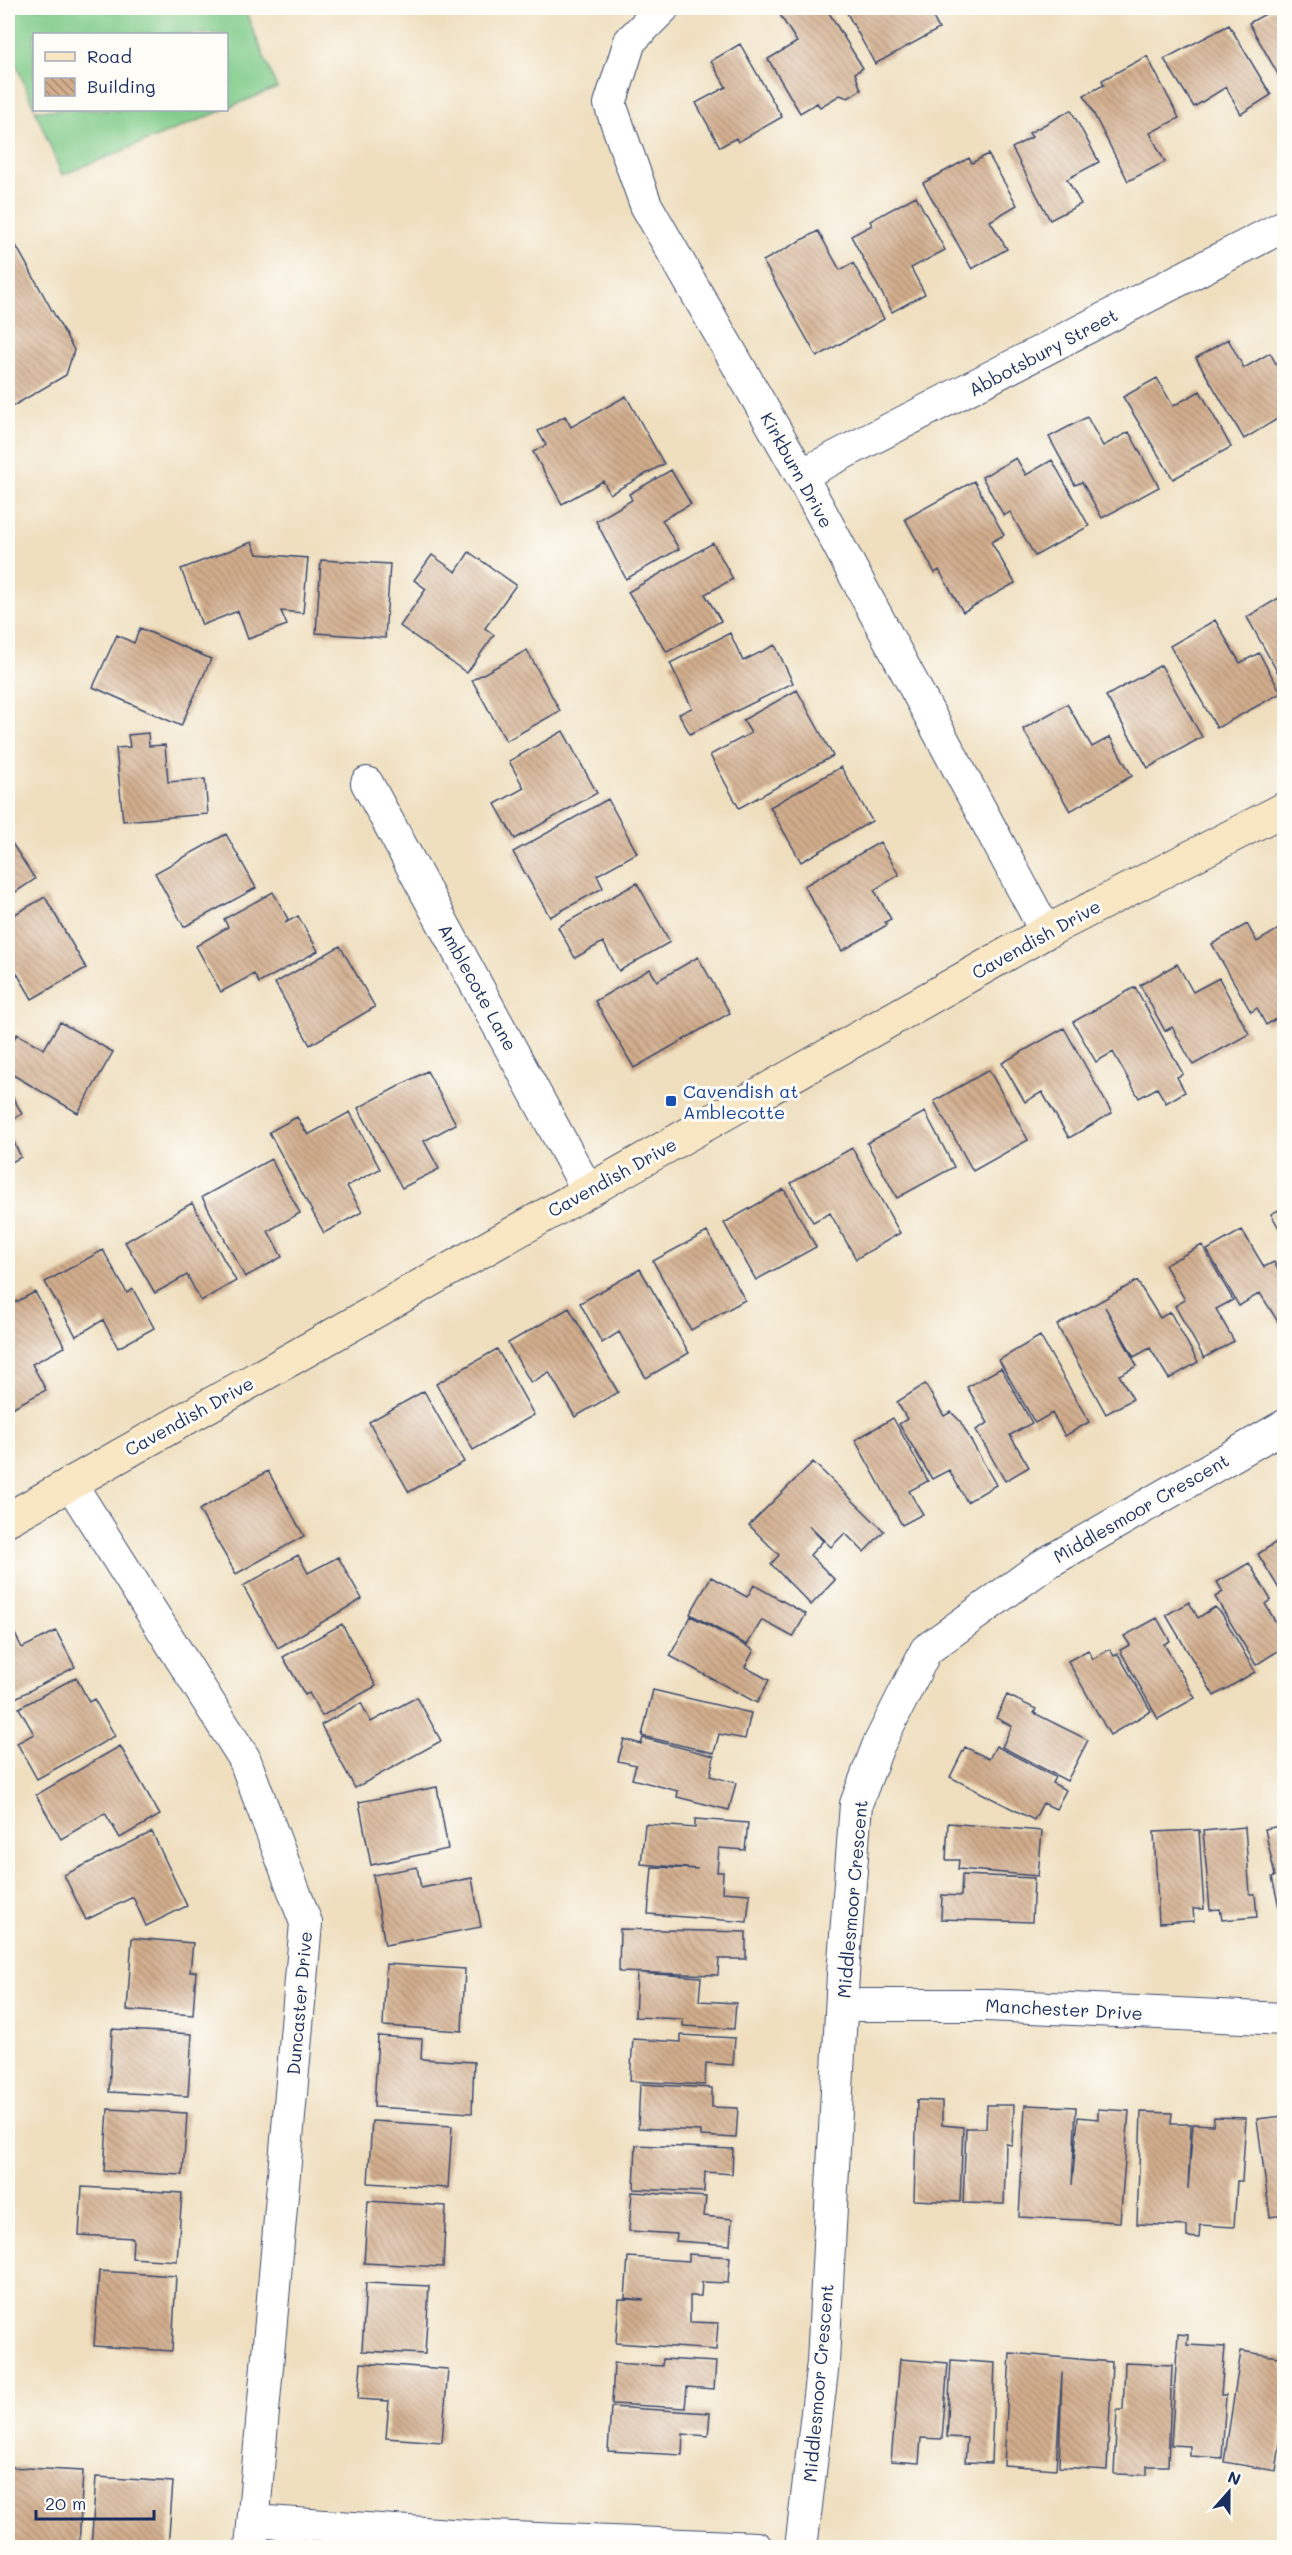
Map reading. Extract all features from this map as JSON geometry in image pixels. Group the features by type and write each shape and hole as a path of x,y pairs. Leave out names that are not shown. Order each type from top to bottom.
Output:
{"street":[{"name":"Kirkburn Drive","path":"663,8 630,41 610,104 646,205 801,475 1046,932"},
{"name":"Abbotsbury Street","path":"801,475 922,415 1284,226"},
{"name":"Amblecote Lane","path":"367,783 588,1191"},
{"name":"Cavendish Drive","path":"8,1519 1046,932 1284,809"},
{"name":"Middlesmoor Crescent","path":"801,2547 823,2362 856,1804 878,1746 926,1650 1045,1564 1284,1426"},
{"name":"Duncaster Drive","path":"70,1483 244,1758 306,1923 253,2534"},
{"name":"Manchester Drive","path":"844,2005 986,2005 1284,2019"},
{"path":"253,2534 465,2536 757,2547"}],"green space":[{"path":"8,8 244,8 277,88 228,108 228,33 33,33 33,106 8,43"},
{"path":"35,111 222,111 62,175"}],"building":[{"path":"791,8 826,8 863,68 855,73 861,90 848,98 840,95 820,107 817,103 800,113 768,59 797,42 780,15"},
{"path":"858,8 928,8 939,29 875,64 847,13"},
{"path":"1276,8 1284,8 1284,85 1249,23"},
{"path":"1229,25 1271,95 1241,114 1226,87 1194,107 1164,59"},
{"path":"740,44 782,117 738,142 736,138 720,147 696,103 726,87 711,61"},
{"path":"1147,56 1179,118 1150,133 1165,162 1128,181 1084,95 1104,85 1102,80"},
{"path":"1071,110 1099,162 1067,179 1081,204 1050,220 1012,148 1032,137 1029,133"},
{"path":"988,154 1017,205 990,221 1007,249 972,269 923,183 969,158 972,163"},
{"path":"916,196 945,250 911,268 925,294 892,312 851,236 872,225 870,221"},
{"path":"8,231 74,350 66,375 8,409"},
{"path":"818,231 840,270 853,263 884,319 817,357 763,261"},
{"path":"1228,339 1244,368 1270,353 1284,378 1284,415 1244,439 1196,358"},
{"path":"1157,378 1173,406 1200,391 1231,447 1173,479 1123,397"},
{"path":"626,396 664,464 610,494 603,481 562,504 533,452 546,445 538,431 565,416 571,427"},
{"path":"1087,417 1103,446 1129,432 1159,487 1102,518 1082,482 1075,485 1049,437"},
{"path":"1016,458 1026,475 1052,460 1089,526 1035,556 1010,512 1004,516 982,477"},
{"path":"671,470 691,504 662,520 679,549 626,579 596,521 632,500 629,494"},
{"path":"974,481 1004,535 991,542 1015,583 963,612 939,570 935,573 905,519"},
{"path":"252,542 257,554 308,558 303,613 281,611 287,625 248,639 238,611 202,625 181,569"},
{"path":"713,543 733,579 705,594 721,621 667,652 628,592"},
{"path":"469,552 516,585 485,628 494,635 467,673 400,626 426,589 414,580 432,555 456,572"},
{"path":"321,560 390,564 385,638 316,633"},
{"path":"1284,595 1284,684 1247,617"},
{"path":"1215,620 1240,663 1259,653 1281,693 1217,728 1170,646"},
{"path":"140,628 211,659 181,726 93,687 117,635 134,643"},
{"path":"730,633 743,661 775,645 793,683 690,734 679,714 692,708 670,663"},
{"path":"527,650 560,711 506,741 472,680"},
{"path":"1161,665 1202,737 1148,768 1106,696"},
{"path":"797,690 833,756 739,808 710,755 751,733 743,720"},
{"path":"1067,704 1092,747 1110,737 1132,776 1070,811 1023,729"},
{"path":"563,731 597,793 515,839 495,804 524,788 509,761"},
{"path":"148,733 149,746 165,745 168,782 205,779 208,814 123,821 116,748 130,747 128,735"},
{"path":"841,767 872,821 801,862 770,807"},
{"path":"608,799 637,853 597,875 603,888 550,917 513,852"},
{"path":"226,834 256,888 184,927 155,873"},
{"path":"8,837 35,879 8,897"},
{"path":"880,842 899,875 874,890 891,919 885,922 887,925 842,951 804,886"},
{"path":"637,883 670,942 619,971 603,942 575,958 558,927"},
{"path":"273,892 288,919 285,923 298,916 318,951 259,983 254,974 221,992 196,946 228,927 224,919"},
{"path":"45,897 86,968 32,999 11,963 8,965 8,918"},
{"path":"1247,924 1257,942 1282,927 1284,932 1284,1014 1266,1025 1257,1008 1251,1012 1212,944"},
{"path":"340,946 375,1007 310,1045 275,983"},
{"path":"698,957 730,1013 634,1068 595,1001 650,969 657,981"},
{"path":"1177,964 1193,992 1219,978 1249,1034 1193,1065 1172,1027 1165,1031 1140,985"},
{"path":"1135,987 1183,1074 1177,1077 1185,1092 1166,1103 1157,1088 1139,1098 1113,1052 1096,1062 1073,1022"},
{"path":"60,1022 113,1052 78,1113 8,1072 8,1050 17,1034 44,1049"},
{"path":"1064,1028 1112,1113 1069,1138 1042,1092 1025,1102 1002,1063"},
{"path":"989,1070 1028,1140 973,1171 934,1101"},
{"path":"427,1071 456,1124 424,1141 439,1169 402,1188 358,1108"},
{"path":"8,1091 22,1114 8,1122"},
{"path":"350,1112 380,1169 347,1186 362,1212 324,1233 269,1132 297,1117 308,1135"},
{"path":"925,1112 954,1167 897,1198 867,1143"},
{"path":"8,1130 21,1157 8,1164"},
{"path":"852,1148 900,1233 856,1259 830,1213 813,1222 791,1183"},
{"path":"271,1159 300,1213 268,1231 282,1257 245,1277 202,1197"},
{"path":"784,1189 816,1247 756,1280 724,1223"},
{"path":"192,1203 236,1281 201,1301 187,1275 155,1293 125,1242"},
{"path":"1284,1207 1284,1237 1271,1214"},
{"path":"1242,1230 1264,1267 1274,1262 1284,1281 1284,1322 1280,1325 1260,1293 1239,1306 1207,1250"},
{"path":"707,1232 745,1300 691,1330 653,1261"},
{"path":"1202,1245 1233,1300 1216,1309 1234,1341 1204,1358 1175,1306 1185,1300 1165,1265"},
{"path":"103,1250 127,1293 133,1289 154,1328 118,1348 103,1320 76,1336 45,1282"},
{"path":"640,1269 689,1353 646,1378 619,1332 602,1343 580,1303"},
{"path":"1137,1281 1160,1318 1170,1312 1198,1362 1169,1379 1150,1348 1134,1357 1105,1307 1137,1366 1119,1375 1133,1399 1106,1414 1057,1325"},
{"path":"35,1292 65,1347 32,1364 46,1390 8,1410 8,1306"},
{"path":"569,1308 618,1392 575,1417 549,1372 531,1383 508,1343"},
{"path":"1040,1336 1089,1422 1065,1436 1052,1413 1035,1423 999,1360"},
{"path":"497,1349 534,1415 473,1450 436,1384"},
{"path":"1001,1368 1032,1423 1010,1435 1029,1467 1005,1481 976,1430 988,1423 967,1387"},
{"path":"925,1384 944,1416 951,1412 960,1421 996,1485 967,1502 949,1470 932,1479 899,1424 907,1419 897,1402"},
{"path":"424,1391 464,1462 409,1492 369,1422"},
{"path":"893,1418 928,1481 909,1491 923,1514 902,1525 855,1440"},
{"path":"813,1462 884,1531 864,1552 845,1533 831,1547 809,1526 823,1541 810,1555 835,1580 811,1605 771,1564 779,1555 749,1525"},
{"path":"268,1471 304,1536 236,1574 199,1510"},
{"path":"1284,1537 1284,1597 1258,1554"},
{"path":"298,1555 308,1573 338,1557 362,1599 278,1648 243,1586"},
{"path":"1249,1563 1271,1600 1265,1604 1284,1636 1284,1647 1256,1665 1215,1597 1223,1592 1217,1582"},
{"path":"711,1577 747,1597 754,1585 806,1614 793,1637 762,1620 747,1645 690,1614"},
{"path":"1189,1602 1198,1618 1215,1607 1222,1614 1255,1672 1214,1696 1166,1615"},
{"path":"691,1616 754,1650 745,1667 769,1680 757,1703 670,1656"},
{"path":"1157,1618 1170,1641 1164,1644 1195,1698 1158,1719 1120,1650 1130,1645 1124,1636"},
{"path":"8,1620 22,1648 56,1631 75,1667 8,1702"},
{"path":"342,1624 376,1686 322,1716 309,1693 305,1695 283,1657"},
{"path":"1110,1649 1114,1656 1118,1654 1151,1711 1110,1735 1068,1661 1088,1650 1093,1659"},
{"path":"76,1677 89,1702 94,1699 115,1736 37,1779 17,1743 34,1734 19,1708"},
{"path":"653,1690 751,1713 745,1739 719,1734 714,1753 642,1736"},
{"path":"1007,1695 1036,1709 1034,1713 1088,1740 1067,1781 1002,1747 1012,1726 996,1718"},
{"path":"417,1697 441,1741 355,1788 321,1725 361,1703 371,1722"},
{"path":"643,1738 714,1756 710,1776 736,1783 729,1810 677,1797 678,1791 632,1779 636,1765 618,1761 624,1739 641,1744"},
{"path":"120,1746 160,1815 120,1838 105,1813 61,1839 36,1795"},
{"path":"996,1746 1055,1777 1052,1783 1066,1790 1056,1809 1043,1803 1034,1820 950,1777 965,1747 989,1759"},
{"path":"437,1787 448,1849 371,1865 359,1802"},
{"path":"695,1819 748,1823 745,1850 719,1848 717,1872 723,1872 722,1892 750,1894 747,1922 648,1914 652,1867 698,1869 641,1864 645,1824 695,1828"},
{"path":"948,1823 1042,1831 1038,1876 958,1869 959,1860 946,1860"},
{"path":"1284,1825 1284,1920 1282,1920 1272,1877 1275,1876 1265,1829"},
{"path":"1245,1827 1250,1894 1255,1894 1257,1917 1222,1920 1220,1909 1210,1910 1203,1831"},
{"path":"1199,1830 1204,1909 1193,1909 1194,1921 1159,1923 1154,1832"},
{"path":"152,1832 187,1906 146,1926 133,1897 86,1920 64,1875"},
{"path":"417,1867 421,1888 472,1878 481,1927 385,1945 373,1875"},
{"path":"962,1875 1034,1878 1032,1922 941,1919 942,1895 961,1896"},
{"path":"620,1929 746,1932 746,1959 719,1959 718,1975 619,1972"},
{"path":"132,1938 193,1943 190,1972 196,1971 193,2015 127,2010"},
{"path":"386,1964 465,1969 462,2031 383,2026"},
{"path":"637,1973 701,1977 699,2001 736,2003 734,2029 683,2026 683,2019 635,2017"},
{"path":"112,2029 192,2034 188,2096 109,2092"},
{"path":"681,2035 735,2038 733,2065 706,2063 705,2085 630,2081 633,2039 681,2042"},
{"path":"378,2036 422,2039 421,2059 474,2062 472,2113 374,2107"},
{"path":"640,2084 712,2088 712,2107 738,2108 736,2138 701,2136 701,2131 638,2128"},
{"path":"917,2100 942,2101 942,2125 963,2127 960,2202 914,2200"},
{"path":"987,2105 1014,2105 1012,2145 1006,2144 1004,2204 963,2203 966,2128 986,2128"},
{"path":"1025,2105 1076,2107 1072,2185 1078,2117 1098,2119 1098,2109 1129,2111 1120,2222 1019,2217"},
{"path":"108,2109 187,2113 183,2175 104,2171"},
{"path":"1141,2112 1172,2113 1171,2124 1191,2124 1188,2189 1193,2124 1213,2125 1214,2117 1246,2118 1242,2181 1237,2181 1234,2227 1200,2225 1199,2238 1187,2237 1187,2226 1137,2224"},
{"path":"1283,2116 1284,2215 1270,2217 1257,2119"},
{"path":"372,2121 452,2126 448,2188 368,2183"},
{"path":"636,2145 733,2149 732,2174 705,2172 704,2192 634,2189"},
{"path":"82,2187 182,2193 177,2261 132,2258 133,2238 79,2235"},
{"path":"632,2192 706,2197 704,2216 732,2219 730,2245 676,2241 677,2234 629,2231"},
{"path":"368,2201 446,2206 443,2267 364,2263"},
{"path":"689,2254 730,2257 728,2283 702,2282 701,2296 690,2296 690,2322 718,2323 716,2350 616,2343 619,2299 644,2300 625,2298 628,2257 689,2261"},
{"path":"99,2271 176,2276 172,2351 94,2346"},
{"path":"366,2283 429,2286 425,2354 362,2351"},
{"path":"1178,2334 1188,2335 1187,2345 1225,2347 1221,2395 1226,2395 1222,2458 1190,2456 1190,2446 1171,2445"},
{"path":"1241,2351 1284,2358 1284,2416 1276,2471 1224,2462"},
{"path":"1010,2353 1112,2362 1107,2470 1059,2467 1062,2372 1056,2469 1004,2465"},
{"path":"663,2359 716,2362 714,2389 687,2387 685,2408 612,2404 614,2363 662,2366"},
{"path":"900,2359 948,2363 942,2439 921,2438 919,2463 891,2461"},
{"path":"951,2360 995,2363 991,2463 965,2462 967,2438 947,2437"},
{"path":"361,2363 448,2369 442,2442 386,2438 389,2401 358,2399"},
{"path":"1125,2363 1172,2365 1168,2466 1147,2466 1147,2475 1114,2474 1117,2410 1123,2410"},
{"path":"611,2407 710,2413 708,2436 683,2434 682,2455 608,2451"},
{"path":"8,2467 83,2471 79,2548 8,2548"},
{"path":"96,2477 173,2482 168,2548 91,2548"}],"place":[{"name":"Cavendish at Amblecotte","path":"671,1101"}]}
